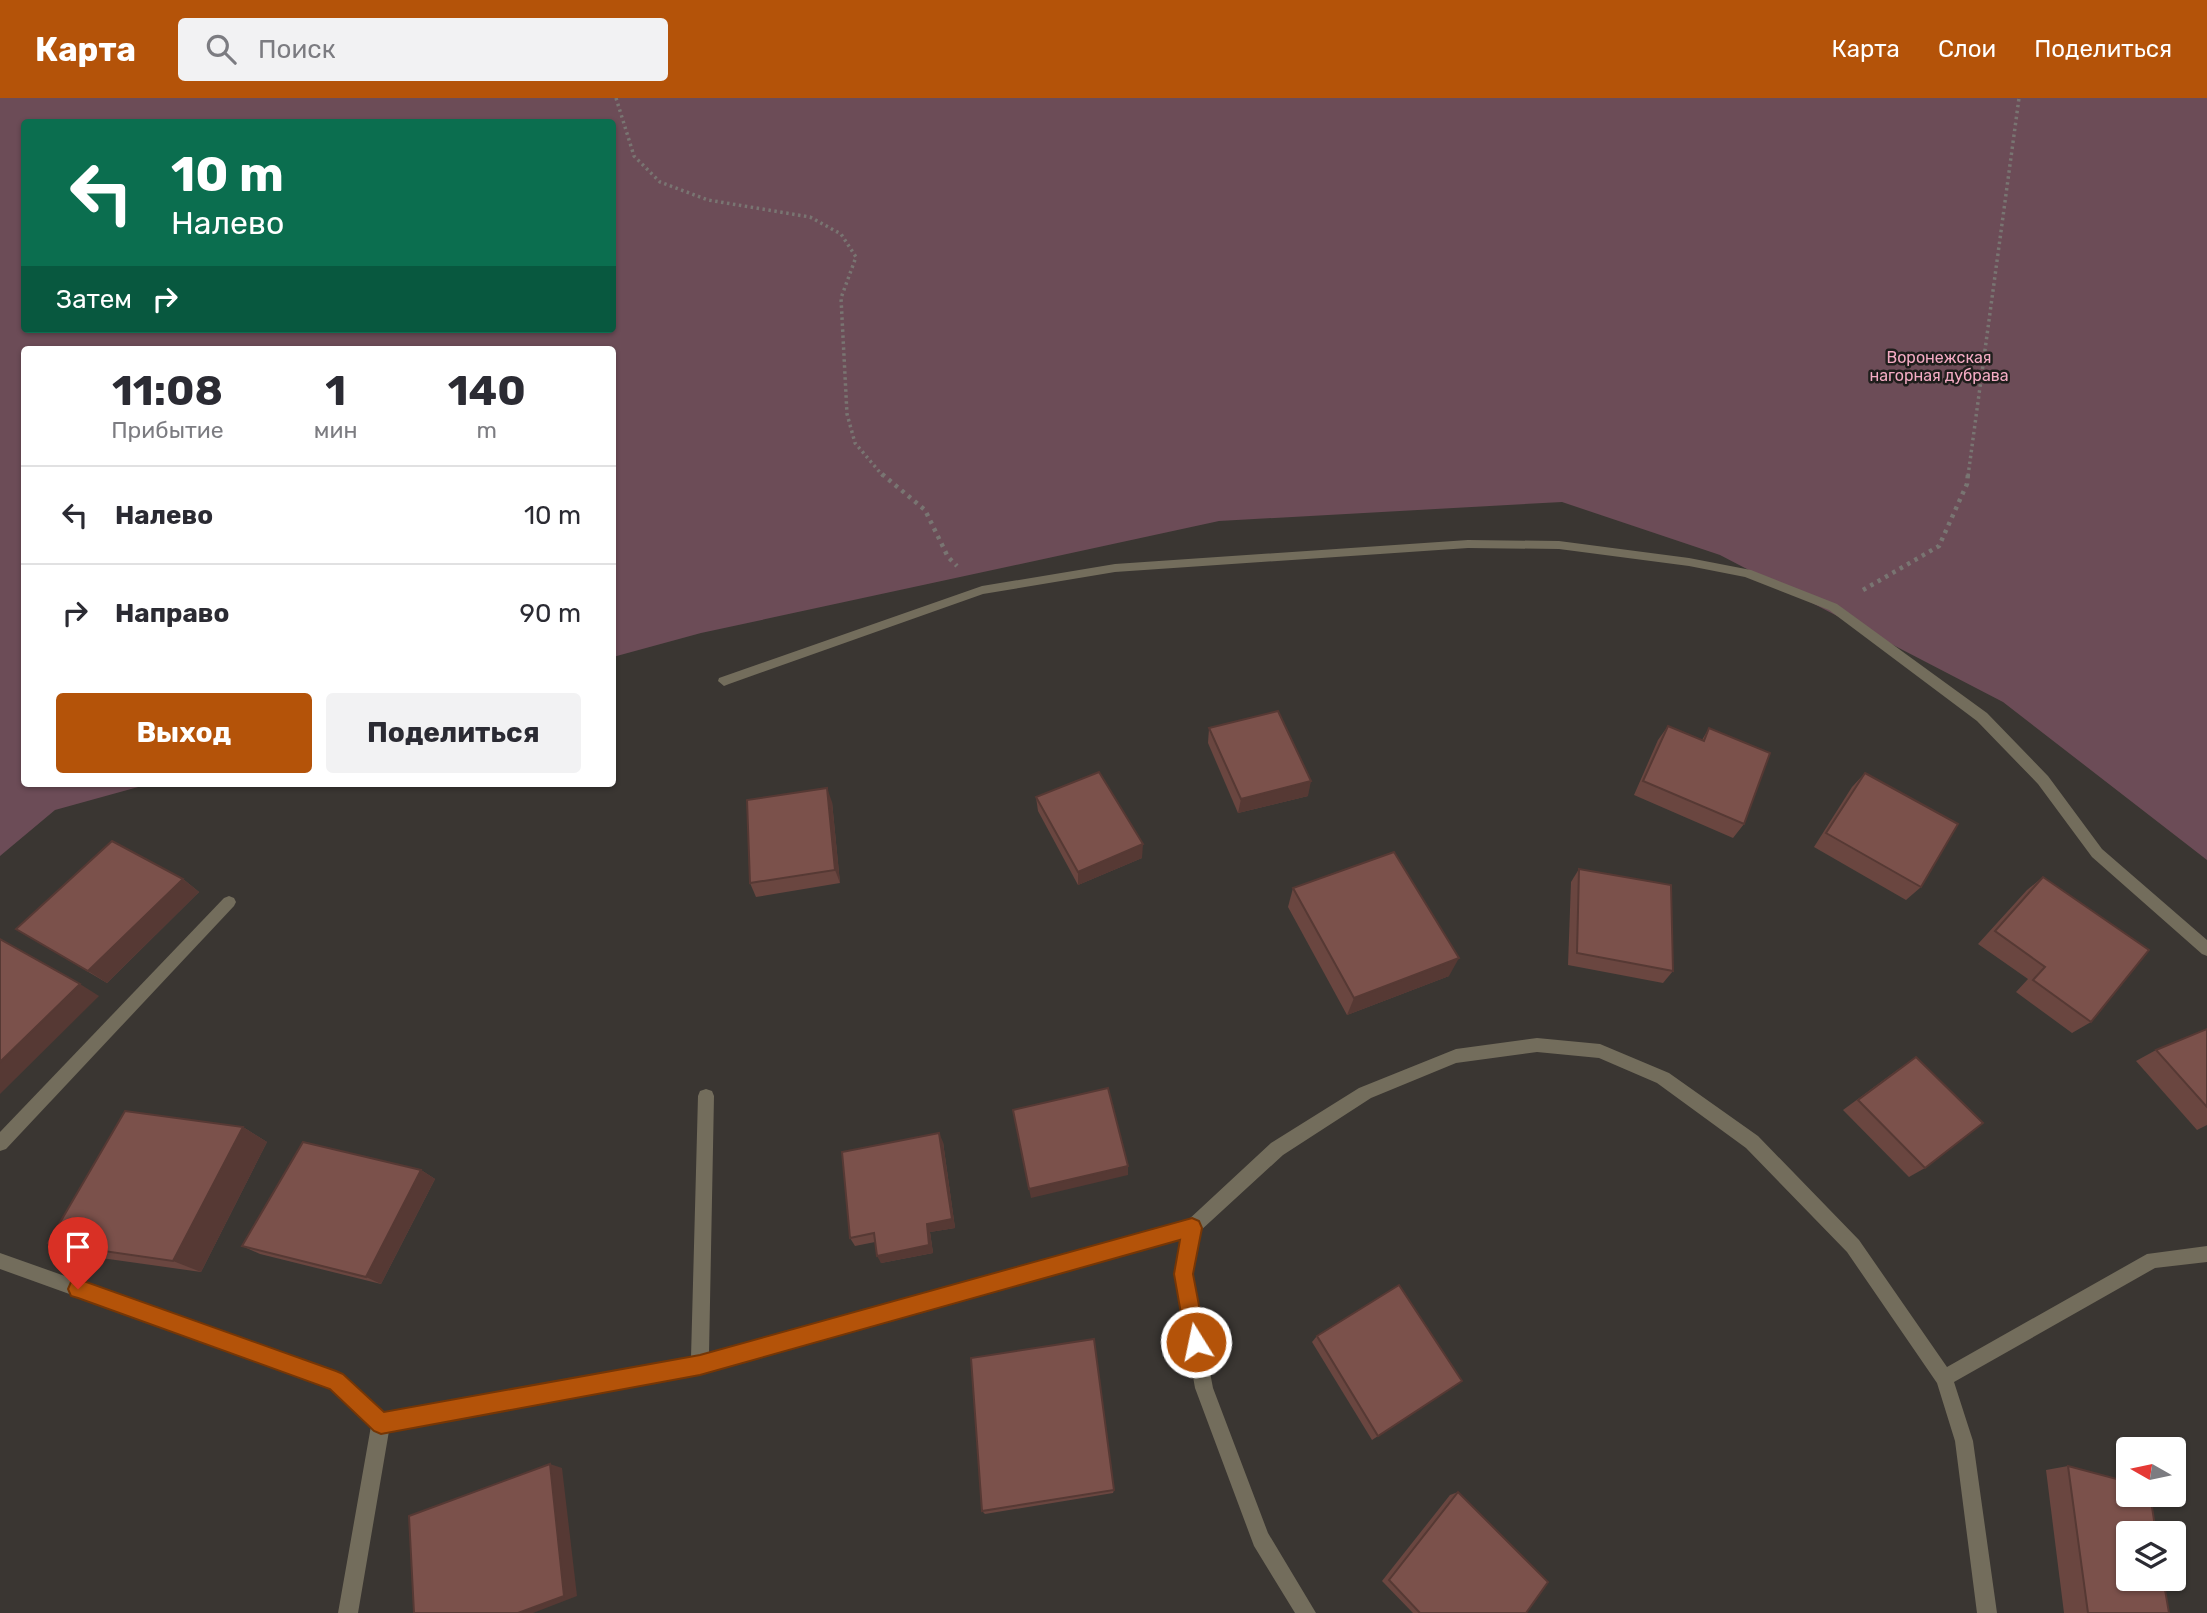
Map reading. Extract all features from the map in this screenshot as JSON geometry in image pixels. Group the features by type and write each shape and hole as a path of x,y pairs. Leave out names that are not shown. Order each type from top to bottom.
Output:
{"street":[{"path":"723,681 982,590 1115,568 1468,544 1559,545 1747,573 1833,607 1982,717 2043,780 2097,853 2207,949"},
{"path":"0,1143 229,902"},
{"path":"381,1423 700,1365 1192,1228 1277,1149 1365,1093 1456,1056 1537,1045 1600,1051 1663,1078 1752,1142 1853,1245 1944,1378 1964,1441 1987,1613"},
{"path":"700,1365 706,1096"},
{"path":"1192,1228 1184,1274 1204,1388 1261,1539 1306,1613"},
{"path":"1944,1378 2153,1260 2207,1254"},
{"path":"0,1261 336,1381 381,1423"},
{"path":"348,1613 381,1423"}],"path":[{"path":"616,98 634,156 660,181 708,200 810,217 841,234 856,257 841,298 847,414 855,443 886,479 925,510 948,557 982,590"},
{"path":"1833,607 1939,545 1967,484 2019,98"}],"green space":[{"name":"Воронежская нагорная дубрава","path":"0,98 2207,98 2207,860 2003,702 1720,555 1562,502 1219,521 701,633 616,656 616,346 21,346 21,787 138,787 55,810 0,856"}],"building":[{"path":"1278,711 1311,781 1241,799 1209,728"},
{"path":"1668,726 1704,741 1709,728 1770,753 1744,824 1643,781"},
{"path":"1099,772 1143,844 1078,872 1036,797"},
{"path":"1865,773 1958,824 1921,887 1826,833"},
{"path":"827,788 835,870 750,883 747,800"},
{"path":"112,841 183,879 88,971 16,929"},
{"path":"1394,852 1459,958 1354,998 1293,888"},
{"path":"1579,869 1671,885 1673,971 1577,953"},
{"path":"2043,877 2149,950 2091,1022 2033,980 2045,967 1995,931"},
{"path":"0,939 80,984 0,1062"},
{"path":"2207,1029 2207,1107 2156,1050"},
{"path":"1916,1057 1983,1123 1925,1168 1858,1100"},
{"path":"1108,1088 1128,1166 1029,1189 1013,1110"},
{"path":"125,1111 243,1127 173,1261 48,1243"},
{"path":"939,1133 952,1219 927,1224 929,1245 877,1256 874,1233 850,1238 842,1152"},
{"path":"303,1142 421,1170 366,1277 242,1246"},
{"path":"1399,1285 1462,1381 1378,1436 1317,1336"},
{"path":"1094,1339 1114,1490 982,1511 971,1358"},
{"path":"550,1464 564,1596 518,1613 414,1613 409,1516"},
{"path":"2068,1466 2116,1479 2116,1507 2152,1507 2154,1521 2116,1521 2116,1591 2165,1591 2169,1613 2088,1613"},
{"path":"1458,1492 1548,1582 1526,1613 1420,1613 1389,1580"}],"route":[{"path":"78,1289 336,1381 381,1423 700,1365 1192,1228 1184,1274 1196,1342"}]}
